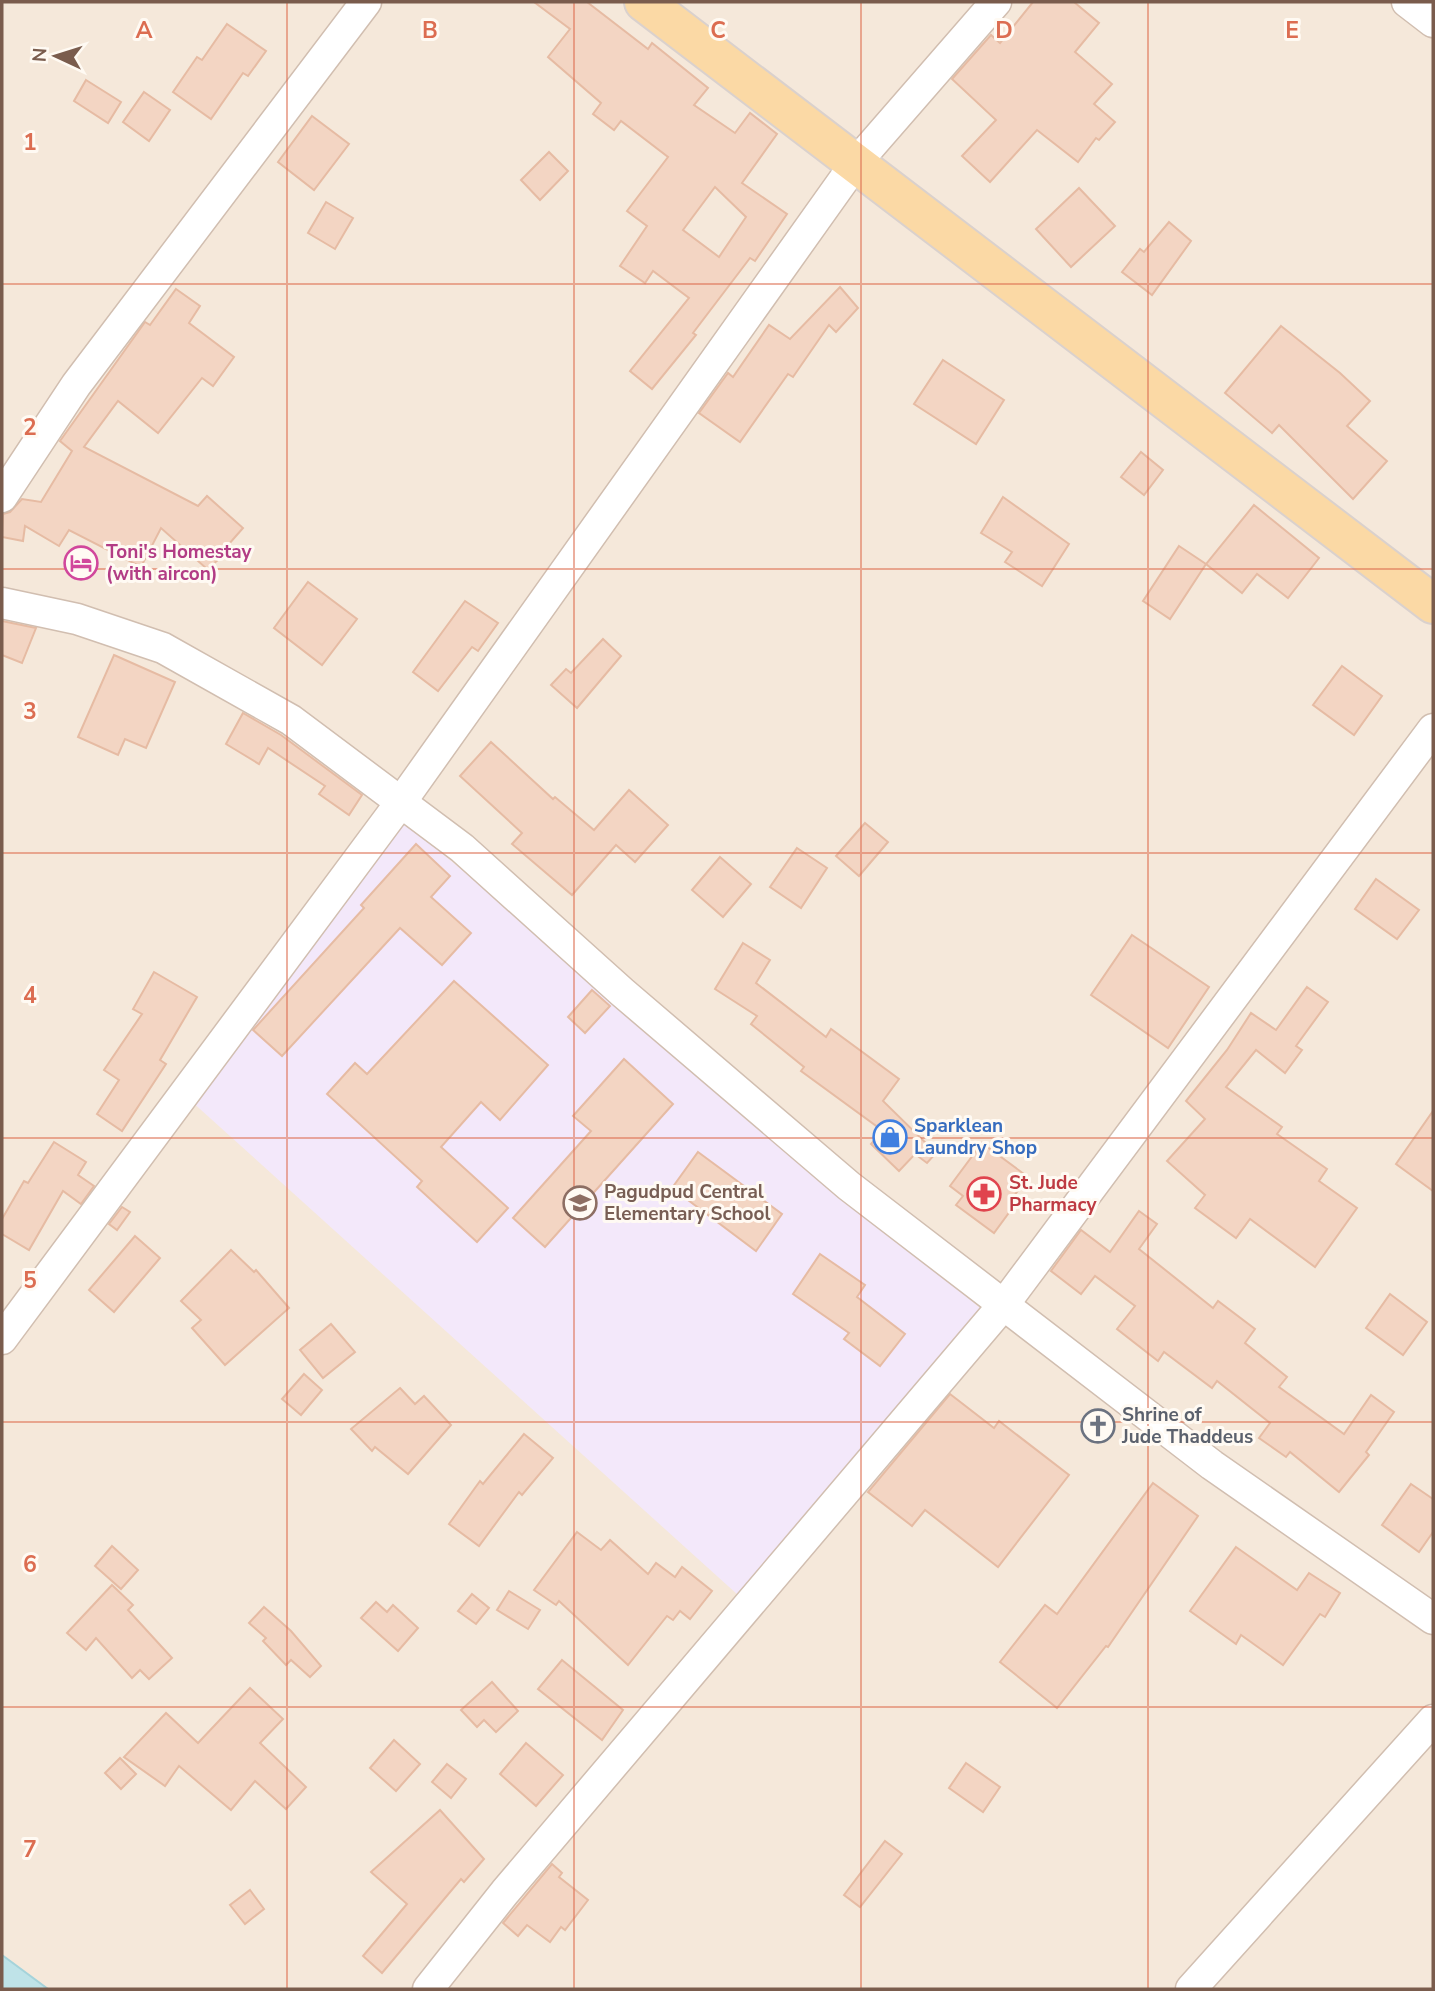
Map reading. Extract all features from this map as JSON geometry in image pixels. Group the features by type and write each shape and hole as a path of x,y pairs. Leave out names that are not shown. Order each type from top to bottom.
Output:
{"main road":[{"path":"645,2 1433,604"}],"street":[{"path":"2,496 84,374 366,2"},
{"path":"2,1339 401,802 855,164 996,2"},
{"path":"1408,2 1433,22"},
{"path":"2,603 78,619 163,648 291,720 462,848 622,992 849,1186 1005,1303 1076,1364 1212,1465 1433,1619"},
{"path":"428,1989 505,1892 1005,1303 1433,729"},
{"path":"1191,1989 1433,1720"}],"shaded area":[{"path":"2,2 1433,2 1433,1989 48,1989 2,1955"},
{"name":"Pagudpud Central Elementary School","path":"405,822 980,1308 738,1595 190,1100"}],"water":[{"path":"2,1955 48,1989 2,1989"}],"building":[{"path":"534,2 587,2 648,49 652,43 708,88 694,105 735,133 750,113 777,134 742,183 787,214 755,261 750,258 693,333 696,335 652,389 630,371 689,298 653,271 645,283 620,266 647,226 627,211 668,157 621,121 614,130 593,114 601,103 548,57 570,29","holes":["715,187 746,217 719,257 683,230"]},
{"path":"1033,2 1074,2 1099,23 1075,52 1112,84 1094,104 1115,122 1099,140 1096,138 1078,162 1037,130 990,182 962,156 996,120 952,79 991,35 1000,43"},
{"path":"227,24 266,51 248,76 243,73 211,119 173,92 197,57 202,60"},
{"path":"86,80 121,102 108,123 74,101"},
{"path":"144,92 170,110 149,141 123,122"},
{"path":"312,116 349,144 314,190 278,162"},
{"path":"549,152 568,171 540,200 521,180"},
{"path":"1079,188 1115,226 1071,267 1036,229"},
{"path":"326,202 353,218 335,249 308,233"},
{"path":"1169,222 1191,241 1152,295 1122,272 1140,249 1144,252"},
{"path":"840,287 858,308 836,332 829,325 793,377 788,374 740,442 699,413 728,373 733,377 769,325 790,339"},
{"path":"176,289 200,306 189,323 234,357 213,386 202,378 158,433 118,401 84,447 198,506 207,496 243,528 221,553 224,555 207,569 161,528 141,567 69,530 59,546 25,526 23,541 2,537 3,514 10,512 22,499 41,502 72,451 60,441 145,322 150,325"},
{"path":"1281,326 1370,401 1347,426 1387,461 1353,499 1279,425 1272,433 1225,393"},
{"path":"943,360 1004,400 976,444 914,404"},
{"path":"1141,452 1163,470 1144,495 1121,477"},
{"path":"1003,497 1069,544 1042,586 1005,562 1012,552 981,533"},
{"path":"1254,505 1319,558 1288,598 1257,574 1242,593 1206,564"},
{"path":"1179,546 1206,564 1170,619 1143,601"},
{"path":"308,582 357,619 322,665 274,628"},
{"path":"465,601 498,623 478,651 472,647 438,691 413,672"},
{"path":"2,621 36,628 22,663 2,655"},
{"path":"603,639 621,656 577,708 551,685 566,669 571,673"},
{"path":"114,655 175,682 146,748 125,739 118,755 78,737"},
{"path":"1342,666 1382,696 1354,735 1313,705"},
{"path":"243,713 281,735 362,795 349,815 319,794 325,786 268,748 259,764 226,744"},
{"path":"491,742 553,799 555,797 594,830 629,790 668,825 635,862 616,845 572,895 512,844 522,833 460,776"},
{"path":"865,823 888,842 859,876 836,856"},
{"path":"416,844 450,876 431,897 471,933 442,965 400,928 282,1056 253,1030 364,908 361,905"},
{"path":"797,848 827,868 801,908 770,887"},
{"path":"720,857 751,884 723,917 692,890"},
{"path":"1376,879 1419,910 1397,939 1355,909"},
{"path":"1132,935 1209,987 1168,1048 1091,995"},
{"path":"743,943 770,960 756,983 826,1037 831,1029 899,1079 883,1101 936,1153 927,1163 915,1154 899,1171 871,1144 883,1131 801,1071 804,1067 751,1024 757,1016 715,989"},
{"path":"154,972 197,997 160,1060 166,1064 122,1131 97,1114 119,1080 104,1070 142,1014 133,1009"},
{"path":"454,981 548,1065 500,1120 481,1102 441,1147 508,1208 477,1242 417,1187 422,1181 327,1094 355,1063 367,1074"},
{"path":"1307,987 1328,1002 1296,1046 1302,1050 1285,1073 1256,1050 1226,1087 1282,1127 1277,1134 1327,1169 1319,1181 1357,1208 1315,1267 1250,1219 1236,1238 1195,1208 1205,1195 1167,1161 1205,1119 1186,1101 1227,1050 1251,1013 1276,1030"},
{"path":"592,990 610,1006 585,1033 568,1017"},
{"path":"624,1059 673,1104 545,1247 513,1218 591,1131 573,1116"},
{"path":"1433,1111 1433,1191 1396,1164"},
{"path":"54,1142 86,1162 78,1175 94,1186 81,1204 63,1191 29,1250 2,1234 2,1219 24,1181 28,1183"},
{"path":"982,1143 1028,1177 1014,1196 1019,1199 994,1233 956,1205 963,1196 950,1186"},
{"path":"698,1152 782,1214 756,1251 672,1188"},
{"path":"122,1207 130,1212 117,1230 109,1224"},
{"path":"1139,1211 1157,1224 1139,1249 1213,1308 1218,1301 1255,1329 1245,1343 1287,1377 1279,1387 1344,1434 1371,1395 1394,1412 1366,1452 1369,1455 1339,1492 1290,1452 1286,1457 1259,1438 1270,1423 1217,1381 1212,1388 1164,1352 1158,1361 1117,1329 1135,1306 1095,1276 1081,1294 1051,1271 1081,1230 1110,1252"},
{"path":"135,1236 160,1258 114,1312 89,1290"},
{"path":"231,1250 254,1272 256,1270 289,1308 225,1365 192,1328 201,1320 181,1301"},
{"path":"820,1254 865,1285 857,1297 905,1334 880,1366 844,1339 849,1333 793,1294"},
{"path":"1390,1294 1427,1322 1403,1355 1366,1328"},
{"path":"331,1324 355,1352 323,1378 300,1350"},
{"path":"304,1374 322,1390 301,1415 282,1399"},
{"path":"400,1388 415,1404 424,1396 451,1425 408,1474 375,1447 372,1451 351,1429"},
{"path":"950,1394 994,1428 999,1421 1069,1475 998,1567 925,1510 912,1526 868,1492"},
{"path":"524,1434 553,1458 522,1495 519,1492 479,1546 449,1524 480,1481 483,1484"},
{"path":"1153,1483 1198,1516 1108,1647 1106,1646 1057,1708 1000,1662 1045,1605 1057,1614"},
{"path":"1411,1484 1433,1499 1433,1532 1419,1552 1382,1525"},
{"path":"577,1532 601,1550 610,1540 648,1574 656,1563 675,1577 682,1567 712,1591 690,1619 680,1611 673,1620 667,1616 628,1665 559,1601 556,1605 534,1590"},
{"path":"112,1546 138,1570 121,1589 95,1566"},
{"path":"1236,1547 1297,1590 1309,1573 1340,1593 1325,1617 1320,1614 1283,1665 1241,1635 1236,1644 1190,1611"},
{"path":"112,1585 133,1605 128,1610 172,1658 149,1679 140,1670 132,1678 96,1638 86,1650 67,1633"},
{"path":"509,1591 540,1610 528,1629 497,1610"},
{"path":"472,1594 489,1608 476,1624 458,1611"},
{"path":"376,1602 387,1612 393,1605 418,1628 398,1651 361,1618"},
{"path":"264,1607 291,1631 321,1666 310,1677 291,1660 286,1665 263,1641 266,1638 249,1623"},
{"path":"562,1660 623,1710 602,1740 538,1689"},
{"path":"492,1682 518,1711 496,1732 484,1720 477,1727 461,1710"},
{"path":"250,1688 283,1719 260,1743 306,1787 286,1809 255,1781 231,1810 179,1766 165,1786 124,1757 166,1713 198,1743"},
{"path":"394,1740 420,1764 396,1791 370,1768"},
{"path":"526,1743 563,1775 536,1806 500,1774"},
{"path":"120,1758 136,1774 121,1789 105,1773"},
{"path":"966,1763 1000,1787 983,1812 949,1788"},
{"path":"447,1764 466,1779 451,1798 432,1782"},
{"path":"440,1810 484,1859 464,1882 461,1879 382,1973 363,1956 407,1904 371,1872"},
{"path":"885,1841 902,1854 860,1907 844,1895"},
{"path":"552,1864 562,1873 559,1877 588,1900 565,1930 561,1927 550,1942 527,1925 518,1936 503,1923"},
{"path":"250,1890 264,1909 245,1924 230,1905"}],"place":[{"name":"Toni's Homestay (with aircon)","path":"81,563"},
{"name":"Sparklean Laundry Shop","path":"890,1137"},
{"name":"St. Jude Pharmacy","path":"984,1194"},
{"name":"Pagudpud Central Elementary School","path":"580,1203"},
{"name":"Shrine of Jude Thaddeus","path":"1098,1426"}]}
